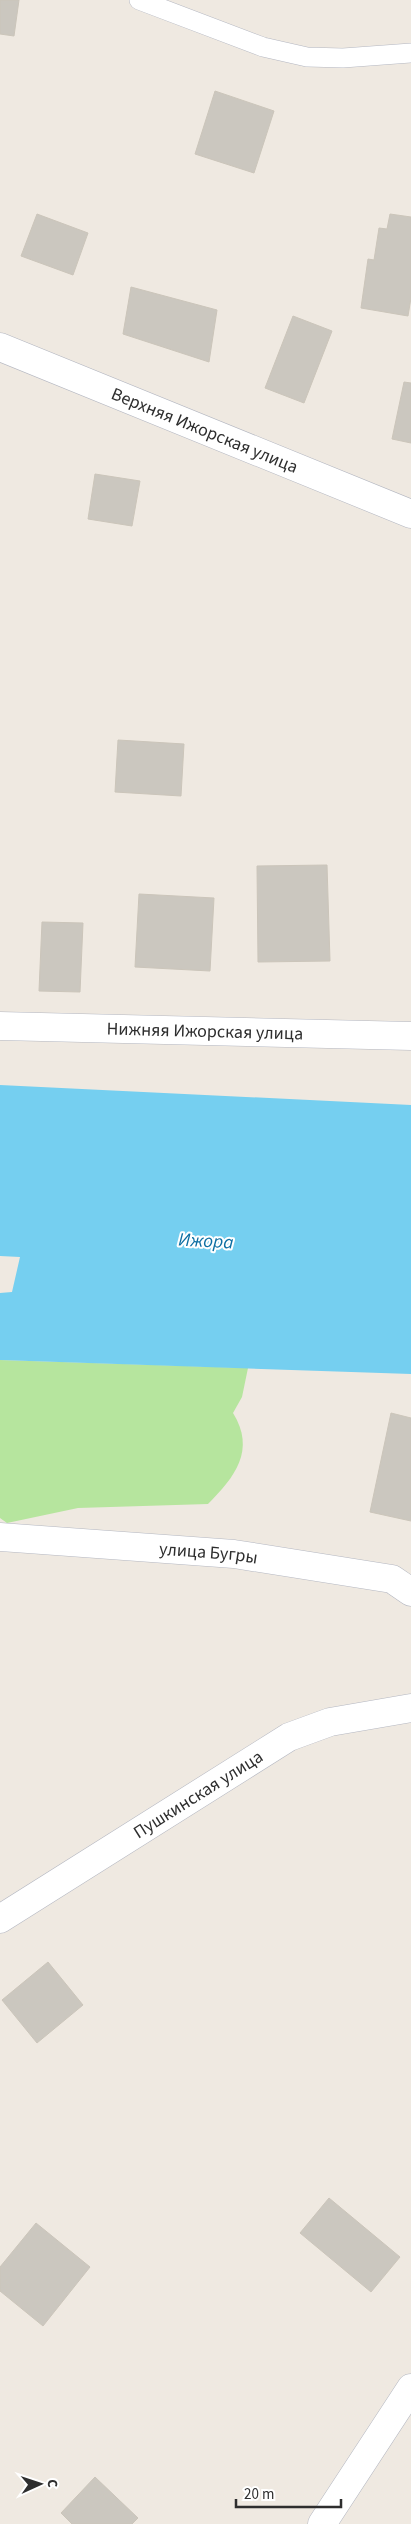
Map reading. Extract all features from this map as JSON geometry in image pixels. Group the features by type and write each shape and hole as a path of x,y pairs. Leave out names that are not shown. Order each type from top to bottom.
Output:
{"street":[{"name":"Верхняя Ижорская улица","path":"0,347 411,514"},
{"name":"Нижняя Ижорская улица","path":"0,1026 411,1036"},
{"name":"улица Бугры","path":"0,1537 234,1554 392,1578 411,1592"},
{"name":"Пушкинская улица","path":"0,1918 289,1737 330,1722 411,1708"},
{"path":"322,2524 411,2388"}],"lane":[{"path":"139,0 262,47 307,57 343,58 411,53"}],"green space":[{"path":"0,1360 248,1368 242,1397 233,1413 240,1426 243,1439 242,1451 234,1473 227,1484 208,1504 78,1508 7,1523 0,1518"}],"water":[{"name":"Ижора","path":"0,1085 411,1105 411,1374 0,1360 0,1293 12,1292 20,1257 0,1256"}],"building":[{"path":"0,0 19,0 14,36 0,34"},
{"path":"215,91 274,111 254,173 195,154"},
{"path":"37,214 88,233 73,275 21,256"},
{"path":"390,214 411,217 411,298 408,316 361,308 368,259 374,260 379,228 387,229"},
{"path":"131,287 217,310 209,362 123,334"},
{"path":"293,316 332,331 304,403 265,388"},
{"path":"404,382 411,383 411,443 392,439"},
{"path":"95,474 140,481 132,526 88,519"},
{"path":"118,740 184,744 181,796 115,792"},
{"path":"327,865 330,961 258,962 257,866"},
{"path":"139,894 214,898 210,971 135,967"},
{"path":"42,922 83,923 80,992 39,991"},
{"path":"391,1413 411,1418 411,1521 370,1512"},
{"path":"48,1962 83,2005 37,2043 2,2000"},
{"path":"329,2198 400,2257 371,2292 300,2233"},
{"path":"36,2223 90,2267 43,2326 0,2291 0,2267"},
{"path":"95,2477 138,2518 132,2524 72,2524 61,2513"}]}
